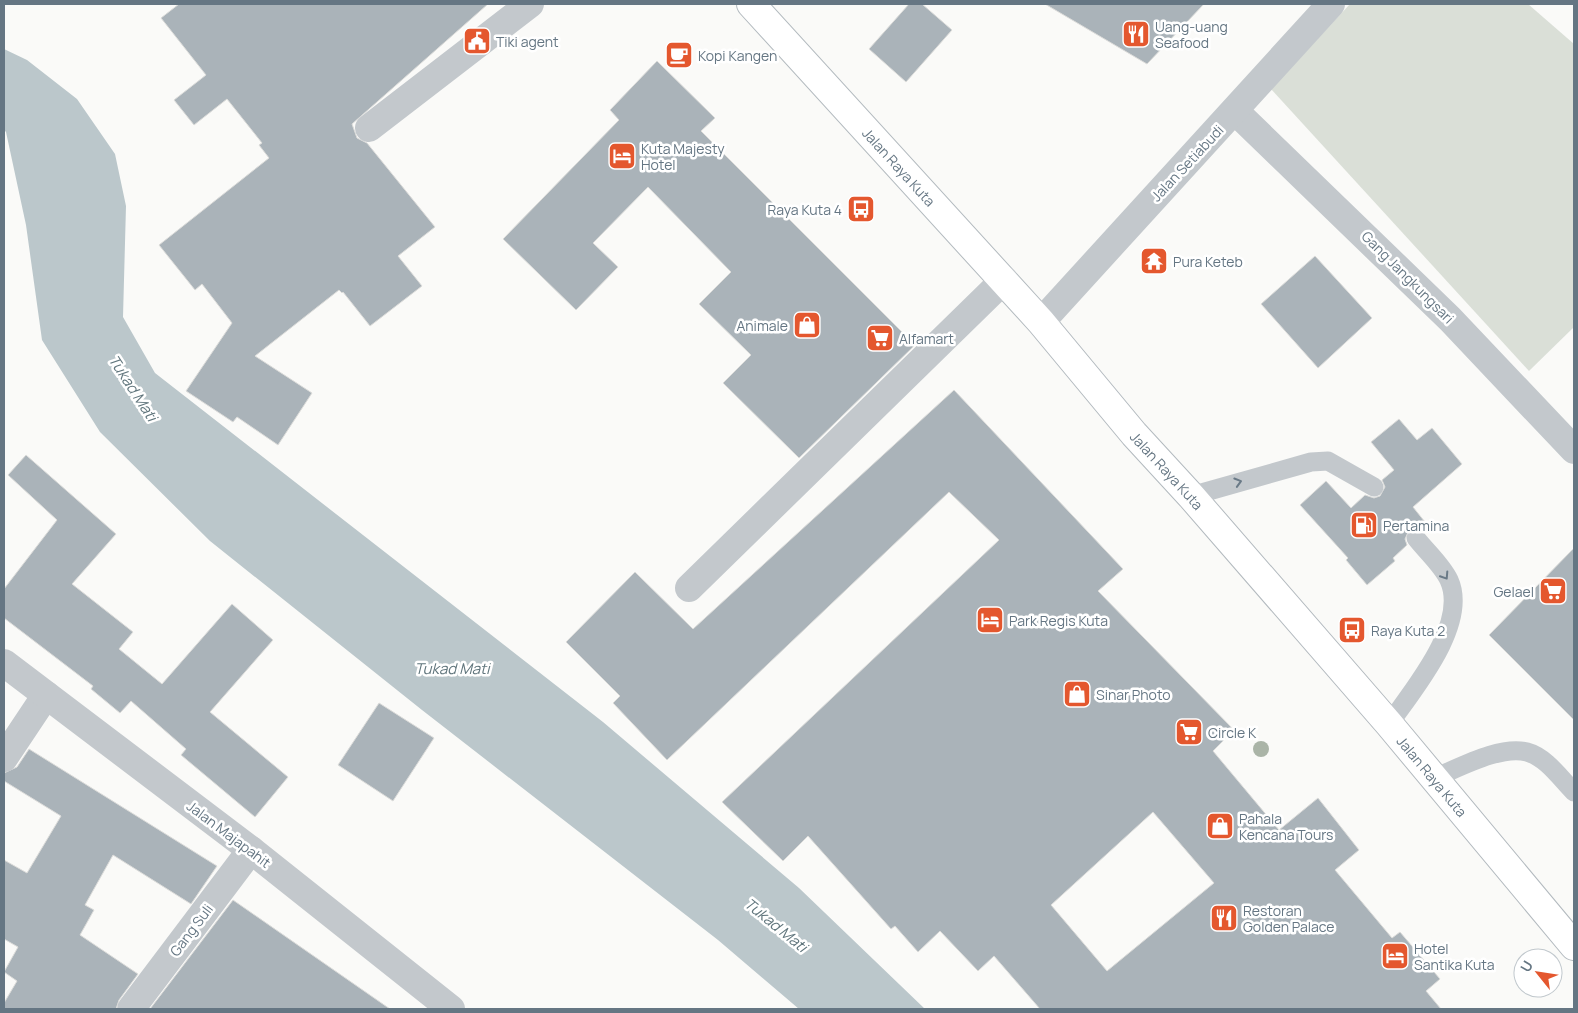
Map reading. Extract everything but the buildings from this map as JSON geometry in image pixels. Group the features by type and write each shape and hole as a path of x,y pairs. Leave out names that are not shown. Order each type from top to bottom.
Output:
{"main road":[{"name":"Jalan Raya Kuta","path":"751,4 1041,322 1134,434 1191,496 1390,724 1574,946"}],"street":[{"path":"369,128 530,4"},
{"name":"Jalan Setiabudi","path":"1041,322 1331,4"},
{"name":"Gang Jangkungsari","path":"1235,110 1450,319 1574,450"},
{"path":"689,588 1004,280"},
{"name":"Jalan Majapahit","path":"4,663 251,850 451,1009"},
{"path":"4,758 46,695"},
{"name":"Gang Suli","path":"131,1009 251,850"}],"lane":[{"path":"1191,496 1311,462 1328,462 1374,487"},
{"path":"1390,724 1428,668 1443,641 1453,600 1449,580 1416,538"},
{"path":"1434,778 1498,752 1527,752 1545,762 1574,792"}],"shaded area":[{"path":"1350,4 1528,4 1574,44 1574,327 1529,371 1271,89"}],"water":[{"name":"Tukad Mati","path":"4,49 27,60 77,99 115,154 126,206 123,317 155,373 603,722 799,888 925,1009 799,1009 718,940 422,710 210,541 100,432 42,340 26,225 4,130"}],"place":[{"name":"Uang-uang Seafood","path":"1136,34"},
{"name":"Tiki agent","path":"477,41"},
{"name":"Kopi Kangen","path":"679,55"},
{"name":"Kuta Majesty Hotel","path":"622,156"},
{"name":"Raya Kuta 4","path":"861,209"},
{"name":"Pura Keteb","path":"1154,261"},
{"name":"Animale","path":"807,325"},
{"name":"Alfamart","path":"880,338"},
{"name":"Pertamina","path":"1364,525"},
{"name":"Gelael","path":"1553,591"},
{"name":"Park Regis Kuta","path":"990,620"},
{"name":"Raya Kuta 2","path":"1352,630"},
{"name":"Sinar Photo","path":"1077,694"},
{"name":"Circle K","path":"1189,732"},
{"name":"Pahala Kencana Tours","path":"1220,826"},
{"name":"Restoran Golden Palace","path":"1224,918"},
{"name":"Hotel Santika Kuta","path":"1395,956"}]}
